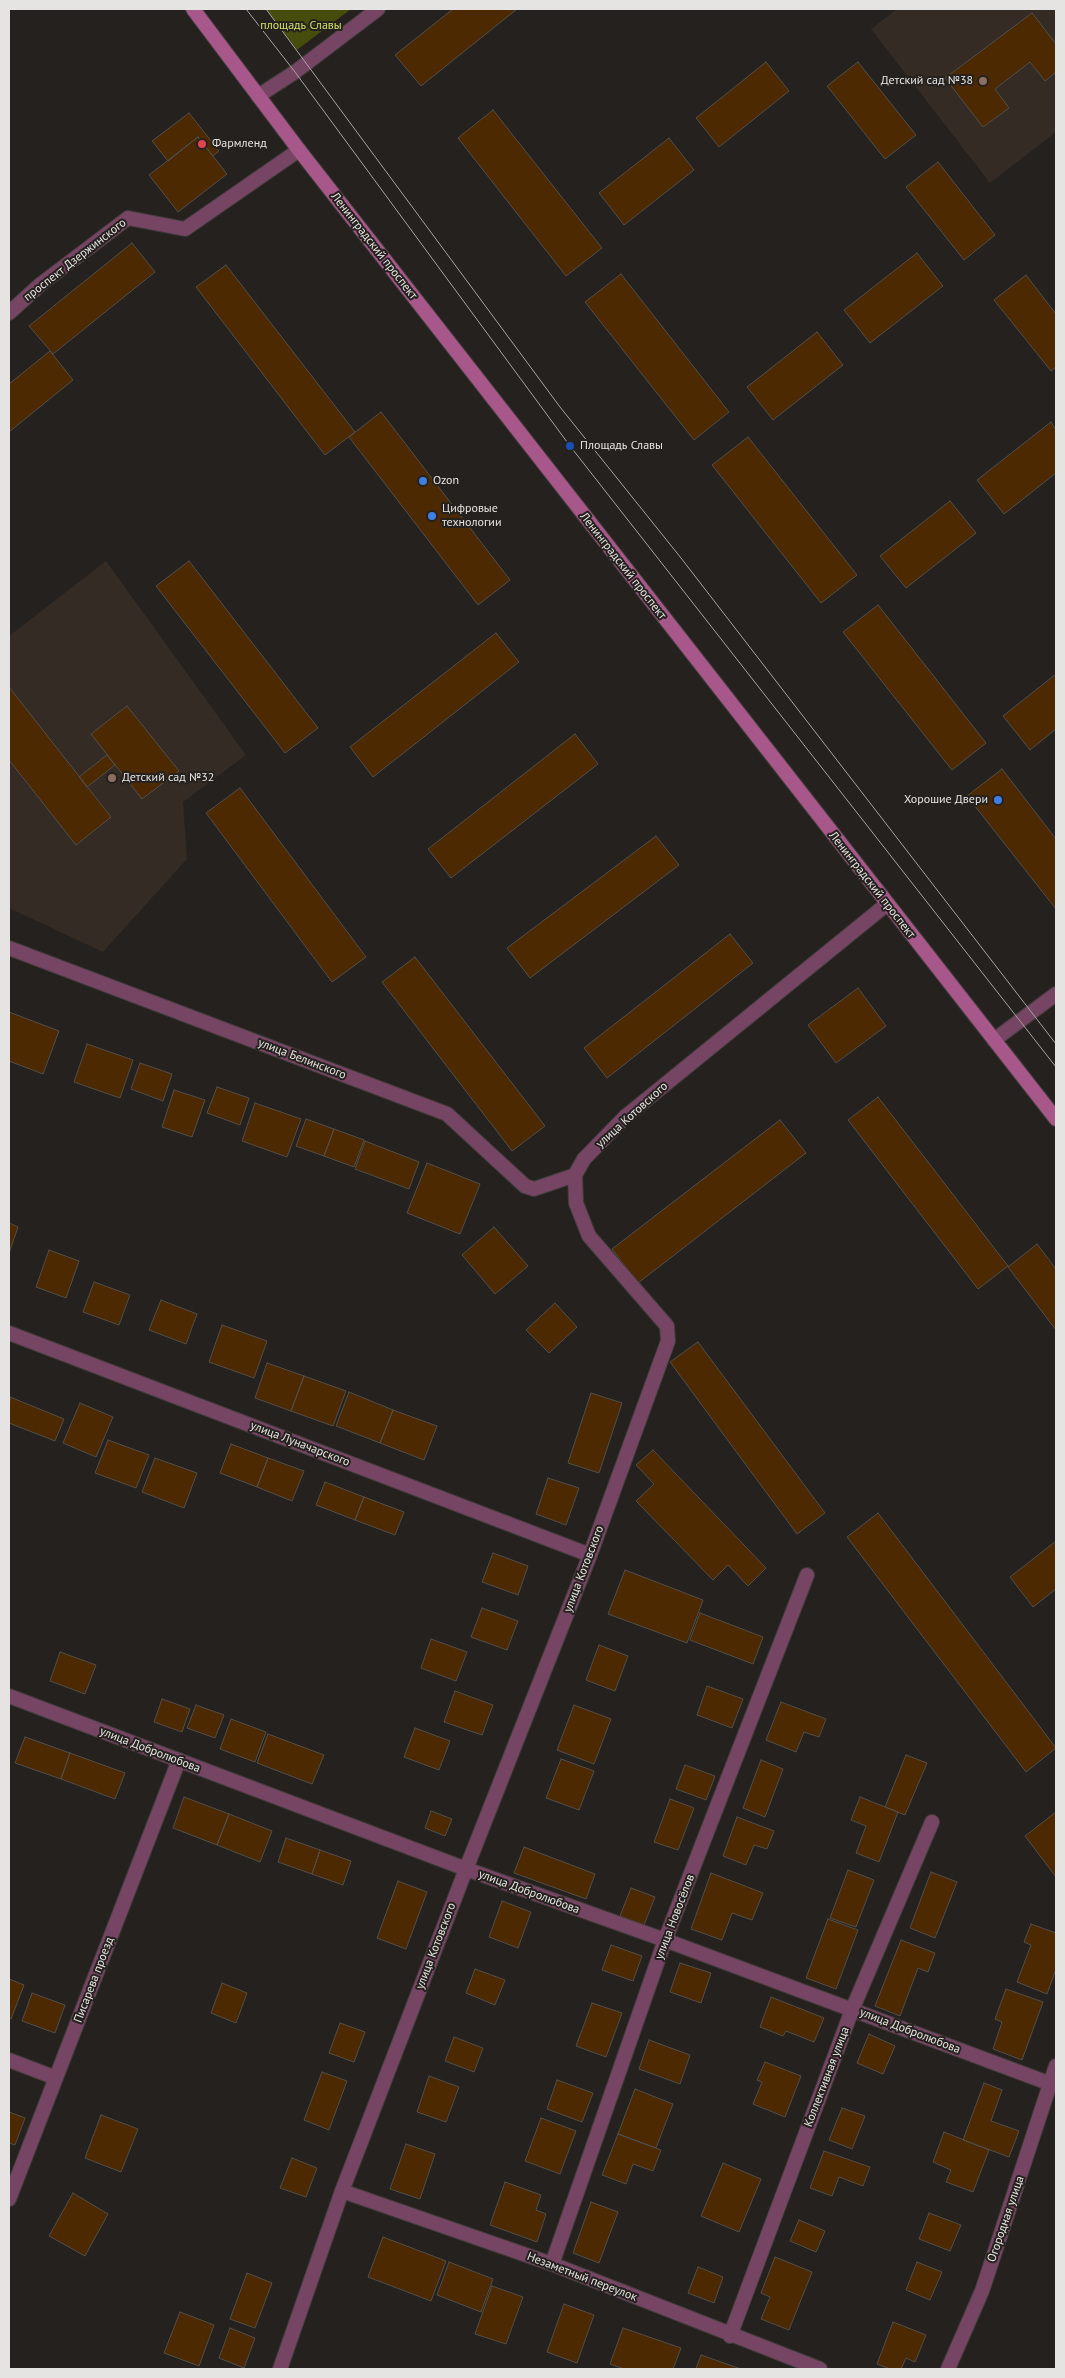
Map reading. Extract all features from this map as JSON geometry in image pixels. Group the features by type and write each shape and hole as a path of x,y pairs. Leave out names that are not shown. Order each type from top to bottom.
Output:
{"main road":[{"name":"Ленинградский проспект","path":"193,9 299,150 886,904 1056,1119"}],"street":[{"path":"258,96 307,63 378,9"},
{"name":"проспект Дзержинского","path":"9,313 41,284 128,218 185,229 299,150"},
{"name":"улица Котовского","path":"280,2369 342,2191 590,1555 668,1341 667,1326 589,1236 576,1203 574,1174 584,1159 625,1117 886,904"},
{"name":"улица Белинского","path":"9,948 448,1114 525,1186 534,1189 574,1174"},
{"path":"994,1040 1056,994"},
{"name":"улица Луначарского","path":"9,1332 590,1555"},
{"name":"улица Новосёлов","path":"552,2264 665,1940 807,1575"},
{"name":"улица Добролюбова","path":"9,1696 466,1869 665,1940 1051,2084"},
{"name":"Писарева проезд","path":"9,2199 179,1760"},
{"name":"Коллективная улица","path":"730,2336 852,2010 932,1822"},
{"path":"9,2060 56,2078"},
{"name":"Огородная улица","path":"948,2369 982,2291 1056,2066"},
{"name":"Незаметный переулок","path":"342,2191 552,2264 730,2336 820,2369"}],"shaded area":[{"name":"Детский сад №38","path":"897,9 1056,9 1056,132 990,183 871,29"},
{"name":"Детский сад №32","path":"106,561 246,755 183,802 187,859 103,952 9,908 9,636"}],"green space":[{"name":"площадь Славы","path":"266,9 351,9 297,50"}],"building":[{"path":"453,9 517,9 421,86 395,55"},
{"path":"1032,13 1056,44 1056,72 1045,81 1030,62 995,89 1009,108 983,127 945,78"},
{"path":"766,62 789,91 719,147 696,118"},
{"path":"858,62 916,135 885,159 827,86"},
{"path":"493,110 602,248 566,276 458,138"},
{"path":"189,113 219,151 213,156 198,137 168,161 152,141"},
{"path":"198,137 227,174 178,212 149,175"},
{"path":"669,138 694,170 624,225 599,193"},
{"path":"938,162 995,235 964,260 906,187"},
{"path":"132,243 155,272 53,354 29,326"},
{"path":"917,253 943,286 870,343 844,310"},
{"path":"226,265 355,432 325,455 196,287"},
{"path":"621,274 729,412 694,440 585,302"},
{"path":"1026,275 1056,314 1056,367 1051,371 994,300"},
{"path":"817,332 843,365 773,420 747,387"},
{"path":"50,351 73,380 9,432 9,384"},
{"path":"381,412 510,580 478,605 349,437"},
{"path":"1051,422 1056,430 1056,473 1004,514 977,480"},
{"path":"748,437 857,575 821,603 712,465"},
{"path":"950,501 976,533 906,588 880,556"},
{"path":"189,561 318,728 285,753 156,586"},
{"path":"878,605 986,743 952,770 843,632"},
{"path":"496,633 519,662 373,777 350,747"},
{"path":"1056,674 1056,729 1030,750 1003,716"},
{"path":"9,687 111,817 76,845 9,760"},
{"path":"127,706 179,771 142,799 91,734"},
{"path":"575,734 598,764 451,878 428,849"},
{"path":"107,755 115,765 87,787 79,777"},
{"path":"1002,769 1056,839 1056,909 967,796"},
{"path":"240,788 366,957 332,982 206,813"},
{"path":"656,836 679,865 530,978 507,948"},
{"path":"730,934 753,963 607,1078 584,1048"},
{"path":"415,957 545,1126 512,1151 382,982"},
{"path":"858,988 886,1026 836,1063 808,1025"},
{"path":"9,1012 59,1031 43,1074 9,1061"},
{"path":"87,1044 133,1060 120,1098 74,1082"},
{"path":"140,1063 172,1074 163,1101 131,1089"},
{"path":"217,1087 249,1098 240,1125 207,1113"},
{"path":"174,1090 205,1100 192,1137 162,1127"},
{"path":"878,1097 1008,1266 978,1289 848,1120"},
{"path":"255,1103 301,1119 287,1157 242,1141"},
{"path":"306,1119 334,1129 324,1156 296,1146"},
{"path":"780,1120 806,1153 638,1283 612,1249"},
{"path":"334,1129 364,1140 354,1167 324,1156"},
{"path":"365,1141 419,1162 409,1189 355,1169"},
{"path":"427,1163 480,1184 460,1234 407,1213"},
{"path":"9,1223 18,1227 9,1253"},
{"path":"494,1227 528,1266 495,1294 462,1255"},
{"path":"1037,1244 1056,1269 1056,1330 1008,1267"},
{"path":"49,1250 79,1261 66,1298 36,1287"},
{"path":"94,1282 130,1295 119,1325 83,1312"},
{"path":"161,1300 197,1314 186,1344 149,1330"},
{"path":"555,1303 577,1327 549,1353 526,1330"},
{"path":"222,1325 267,1341 254,1378 209,1362"},
{"path":"698,1342 825,1513 797,1534 670,1362"},
{"path":"267,1363 304,1376 291,1411 255,1398"},
{"path":"304,1376 346,1391 333,1426 291,1411"},
{"path":"349,1392 393,1410 380,1443 336,1426"},
{"path":"591,1393 622,1403 599,1473 568,1463"},
{"path":"10,1397 64,1419 55,1441 9,1423"},
{"path":"80,1403 113,1417 96,1457 63,1443"},
{"path":"393,1410 437,1426 424,1460 380,1443"},
{"path":"108,1440 149,1455 136,1488 95,1473"},
{"path":"231,1444 268,1458 257,1487 220,1473"},
{"path":"653,1450 766,1568 748,1586 728,1565 713,1580 636,1501 654,1484 636,1465"},
{"path":"155,1458 197,1473 184,1508 142,1492"},
{"path":"268,1458 304,1471 292,1501 257,1487"},
{"path":"548,1478 579,1488 566,1525 536,1514"},
{"path":"325,1482 364,1497 355,1520 316,1505"},
{"path":"364,1497 404,1512 395,1535 355,1520"},
{"path":"878,1513 1056,1748 1026,1772 847,1537"},
{"path":"1056,1541 1056,1589 1033,1607 1010,1577"},
{"path":"493,1553 528,1566 518,1595 482,1582"},
{"path":"625,1570 703,1600 687,1643 608,1614"},
{"path":"482,1608 518,1621 507,1650 471,1637"},
{"path":"700,1613 763,1637 753,1664 690,1640"},
{"path":"431,1639 467,1652 456,1681 421,1668"},
{"path":"599,1645 628,1656 615,1691 586,1680"},
{"path":"60,1652 96,1665 85,1694 50,1681"},
{"path":"707,1686 743,1699 732,1728 697,1715"},
{"path":"455,1691 493,1705 482,1735 444,1722"},
{"path":"162,1699 190,1709 182,1732 154,1722"},
{"path":"781,1702 826,1719 819,1737 804,1732 796,1752 766,1740"},
{"path":"196,1705 224,1715 215,1738 187,1728"},
{"path":"574,1705 611,1719 594,1764 557,1750"},
{"path":"231,1719 266,1732 255,1762 220,1749"},
{"path":"415,1728 450,1741 439,1770 404,1757"},
{"path":"268,1734 324,1755 312,1784 257,1763"},
{"path":"25,1737 70,1753 61,1779 15,1763"},
{"path":"70,1753 125,1773 115,1799 61,1779"},
{"path":"906,1755 927,1763 905,1815 885,1807"},
{"path":"561,1759 594,1771 579,1810 546,1798"},
{"path":"761,1760 783,1769 765,1817 743,1808"},
{"path":"685,1765 715,1776 706,1800 676,1789"},
{"path":"184,1797 229,1814 217,1845 173,1828"},
{"path":"860,1797 898,1812 879,1862 856,1853 866,1826 851,1820"},
{"path":"670,1799 694,1808 678,1850 654,1842"},
{"path":"431,1811 452,1819 445,1836 425,1828"},
{"path":"1056,1812 1056,1877 1025,1836"},
{"path":"229,1814 272,1831 260,1862 217,1845"},
{"path":"737,1817 774,1831 767,1849 754,1845 746,1865 723,1856"},
{"path":"286,1838 320,1850 312,1874 278,1862"},
{"path":"524,1847 595,1874 586,1899 514,1873"},
{"path":"320,1850 351,1861 343,1885 312,1874"},
{"path":"848,1870 874,1880 856,1927 830,1918"},
{"path":"931,1872 957,1882 935,1938 910,1928"},
{"path":"711,1873 763,1893 752,1920 732,1913 722,1940 691,1929"},
{"path":"398,1881 427,1892 406,1949 377,1938"},
{"path":"631,1888 655,1897 644,1925 620,1916"},
{"path":"502,1901 531,1912 518,1948 489,1937"},
{"path":"828,1919 858,1930 836,1989 806,1978"},
{"path":"1031,1924 1056,1933 1056,1969 1047,1994 1017,1982 1031,1945 1024,1942"},
{"path":"901,1940 935,1953 928,1972 918,1968 900,2016 875,2006"},
{"path":"611,1945 642,1956 633,1981 602,1970"},
{"path":"680,1963 711,1973 701,2003 670,1992"},
{"path":"475,1969 505,1980 495,2005 466,1993"},
{"path":"9,1979 24,1985 11,2019 9,2018"},
{"path":"222,1983 247,1993 236,2023 211,2013"},
{"path":"1006,1989 1043,2002 1022,2060 993,2049 1002,2022 995,2019"},
{"path":"32,1993 65,2005 55,2033 22,2021"},
{"path":"771,1997 824,2018 814,2042 786,2031 783,2036 760,2027"},
{"path":"592,2003 622,2013 606,2057 576,2046"},
{"path":"340,2023 365,2032 354,2062 329,2053"},
{"path":"869,2034 895,2046 883,2074 857,2063"},
{"path":"454,2037 483,2048 474,2072 445,2061"},
{"path":"649,2040 690,2055 680,2084 639,2069"},
{"path":"765,2062 801,2076 785,2117 753,2104 762,2082 757,2080"},
{"path":"322,2072 347,2081 329,2130 304,2120"},
{"path":"429,2076 459,2087 446,2122 417,2112"},
{"path":"557,2080 593,2093 582,2122 547,2109"},
{"path":"984,2083 1002,2090 991,2121 1019,2131 1009,2157 963,2140"},
{"path":"635,2089 673,2104 656,2148 618,2134"},
{"path":"842,2108 865,2116 852,2149 829,2140"},
{"path":"9,2112 25,2118 15,2145 9,2143"},
{"path":"101,2115 138,2129 121,2172 85,2158"},
{"path":"541,2118 576,2131 560,2174 525,2161"},
{"path":"944,2132 989,2150 973,2192 946,2182 951,2170 933,2162"},
{"path":"618,2134 661,2150 653,2171 633,2164 626,2184 602,2175"},
{"path":"406,2144 435,2154 420,2199 390,2189"},
{"path":"824,2151 870,2167 863,2186 839,2177 832,2196 810,2188"},
{"path":"292,2158 317,2168 306,2197 280,2188"},
{"path":"723,2163 761,2179 739,2232 701,2216"},
{"path":"505,2182 541,2195 536,2210 546,2214 537,2242 490,2225"},
{"path":"73,2193 108,2214 85,2256 49,2236"},
{"path":"591,2202 618,2212 599,2263 573,2253"},
{"path":"929,2213 961,2225 950,2251 919,2239"},
{"path":"799,2220 825,2231 816,2252 790,2241"},
{"path":"383,2237 446,2261 431,2301 368,2277"},
{"path":"775,2257 812,2272 789,2330 761,2319 770,2297 761,2293"},
{"path":"449,2262 493,2279 481,2312 437,2295"},
{"path":"917,2262 942,2272 930,2300 906,2290"},
{"path":"698,2267 723,2277 714,2303 688,2293"},
{"path":"247,2273 272,2283 255,2328 230,2319"},
{"path":"492,2286 523,2297 506,2344 475,2334"},
{"path":"564,2304 594,2315 577,2363 547,2352"},
{"path":"180,2312 214,2325 199,2366 164,2353"},
{"path":"893,2322 926,2335 915,2362 906,2358 901,2369 890,2369 877,2364"},
{"path":"230,2328 255,2338 244,2368 219,2358"},
{"path":"623,2328 681,2348 673,2369 624,2369 610,2364"},
{"path":"701,2355 741,2369 696,2369"}],"tram line":[{"path":"246,9 295,72 570,446 1056,1067"},
{"path":"266,9 560,407 681,558 1056,1044"}],"place":[{"name":"Детский сад №38","path":"983,81"},
{"name":"Фармленд","path":"202,144"},
{"name":"Площадь Славы","path":"570,446"},
{"name":"Ozon","path":"423,481"},
{"name":"Цифровые технологии","path":"432,516"},
{"name":"Детский сад №32","path":"112,778"},
{"name":"Хорошие Двери","path":"998,800"}]}
